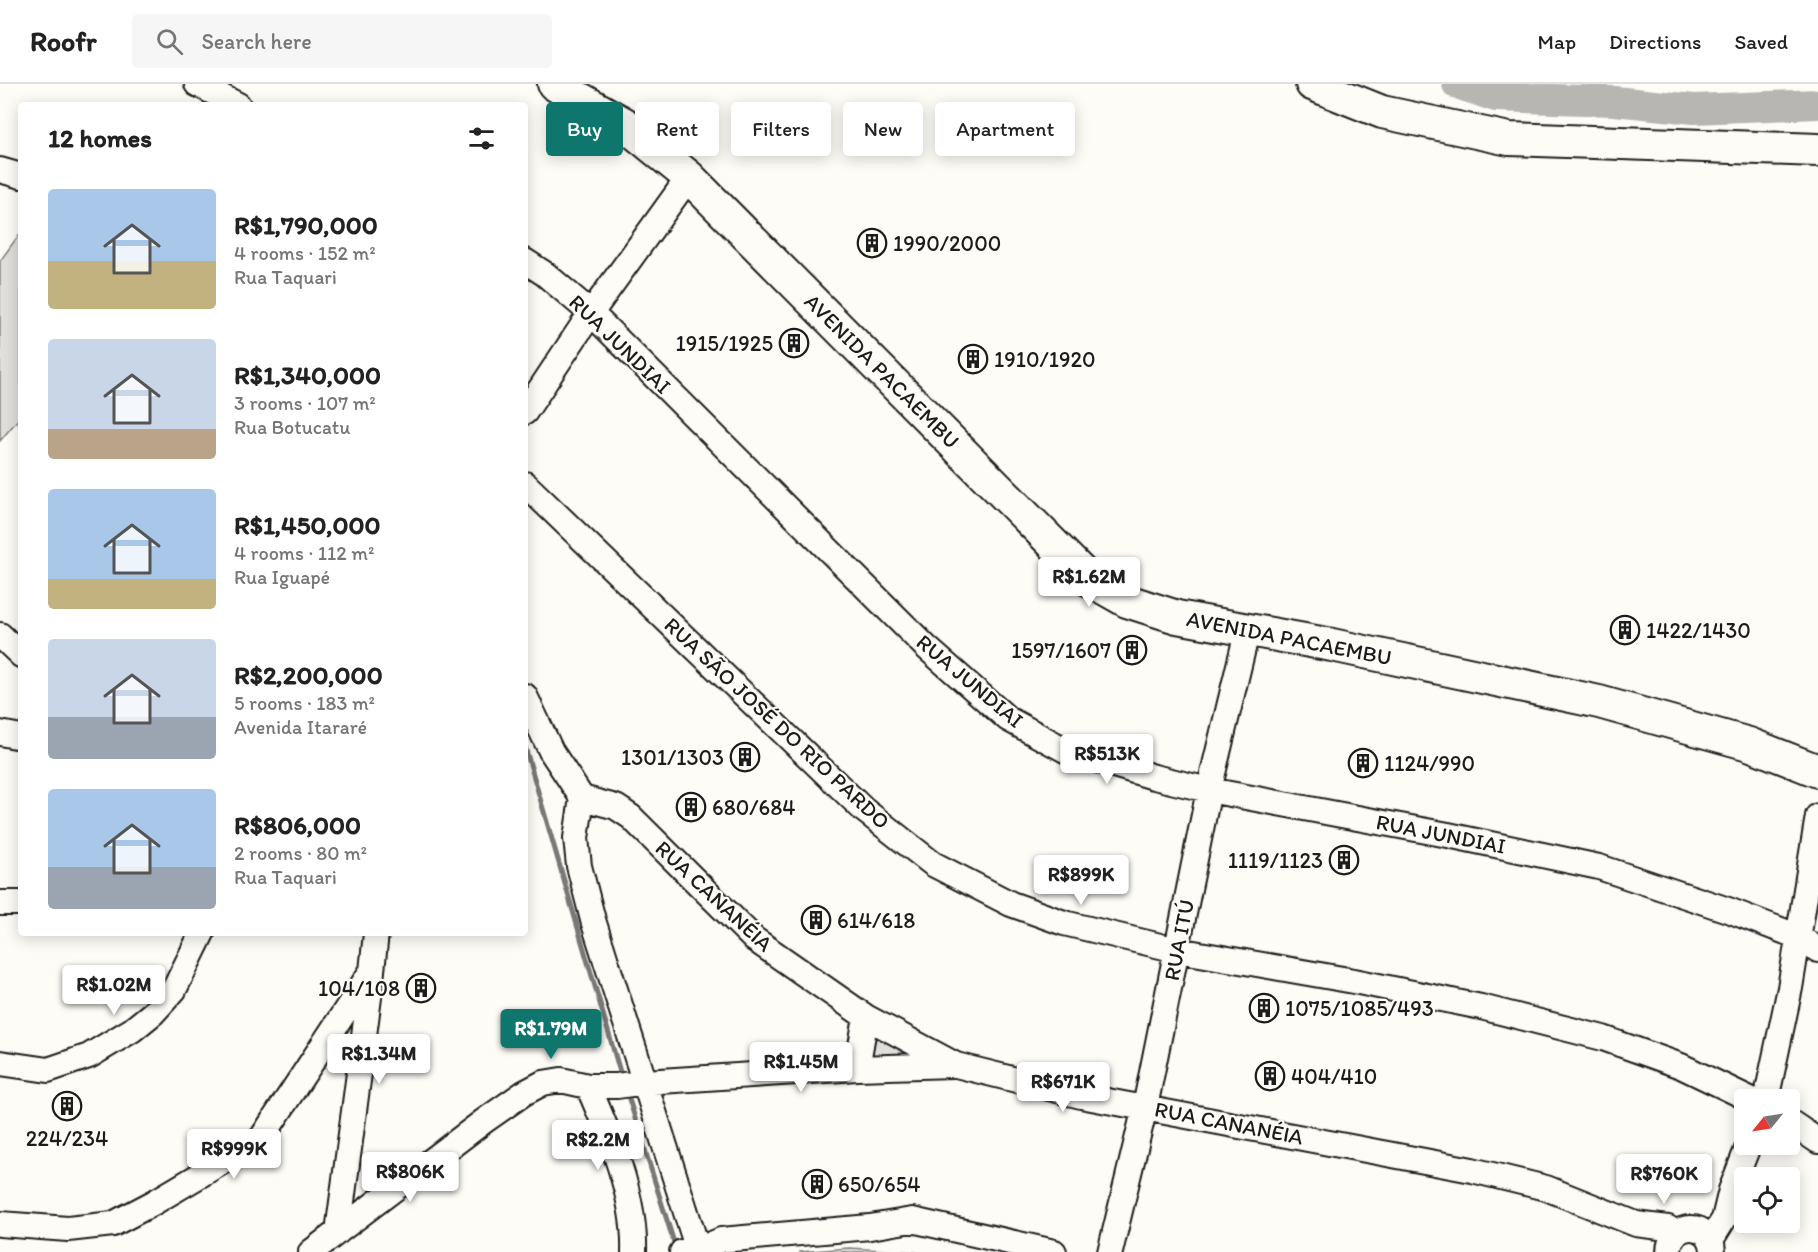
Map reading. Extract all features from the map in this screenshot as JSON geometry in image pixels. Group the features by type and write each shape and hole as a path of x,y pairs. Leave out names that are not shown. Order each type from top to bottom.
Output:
{"main road":[{"name":"AVENIDA PACAEMBU","path":"554,84 623,123 688,177 1088,579 1127,601 1177,617 1248,628 1599,702 1749,744 1818,771"},
{"path":"1312,84 1382,112 1509,139 1818,150"}],"street":[{"path":"197,84 232,102"},
{"path":"0,170 18,176"},
{"path":"528,408 591,313 688,177"},
{"name":"RUA JUNDIAI","path":"528,263 545,274 591,313 926,647 1008,719 1067,751 1154,777 1209,789 1599,867 1731,911 1808,943"},
{"name":"RUA SÃO JOSÉ DO RIO PARDO","path":"528,487 864,810 933,864 1011,904 1064,923 1177,950 1354,981 1480,1007 1603,1038 1680,1066 1734,1092"},
{"name":"RUA ITÚ","path":"1110,1252 1145,1107 1209,789 1248,628"},
{"path":"0,635 18,652"},
{"path":"528,702 551,751 582,798 576,838 579,866 593,920 645,1082 705,1249 912,1220 1054,1252"},
{"path":"0,733 18,736"},
{"name":"RUA CANANÉIA","path":"582,798 616,807 632,817 754,939 866,1017 956,1065 1081,1096 1472,1170 1546,1188 1636,1224 1668,1228 1675,1241 1706,1233 1713,1249"},
{"path":"1768,1089 1790,988 1808,943 1818,816"},
{"path":"0,903 18,903"},
{"path":"0,1063 48,1070 88,1056 132,1030 153,1013 174,990 201,936"},
{"path":"338,1232 376,936"},
{"path":"0,1224 68,1229 113,1224 261,1139 371,972"},
{"path":"857,1068 866,1017"},
{"path":"311,1252 483,1121 543,1083 561,1080 588,1086 617,1086 645,1082 857,1068 956,1065"},
{"path":"588,1086 610,1135 626,1189 635,1238 634,1252"},
{"path":"1800,1129 1818,1141"},
{"path":"1713,1249 1745,1155"},
{"path":"1675,1241 1731,1190"}],"shaded area":[{"path":"18,236 18,420 0,441 0,261"},
{"path":"874,1032 919,1056 869,1059"},
{"path":"849,1248 916,1252 799,1252"}],"waterway":[{"path":"1457,84 1496,97 1614,101 1694,109 1818,104"},
{"path":"528,757 620,1072"},
{"path":"629,1099 676,1249"}],"place":[{"name":"1990/2000","path":"872,243"},
{"name":"1915/1925","path":"794,343"},
{"name":"1910/1920","path":"973,359"},
{"name":"1422/1430","path":"1625,630"},
{"name":"1597/1607","path":"1132,650"},
{"name":"1301/1303","path":"745,757"},
{"name":"1124/990","path":"1363,763"},
{"name":"680/684","path":"691,807"},
{"name":"1119/1123","path":"1344,860"},
{"name":"614/618","path":"816,920"},
{"name":"104/108","path":"421,988"},
{"name":"1075/1085/493","path":"1264,1008"},
{"name":"404/410","path":"1270,1076"},
{"name":"224/234","path":"67,1106"},
{"name":"650/654","path":"817,1184"}]}
